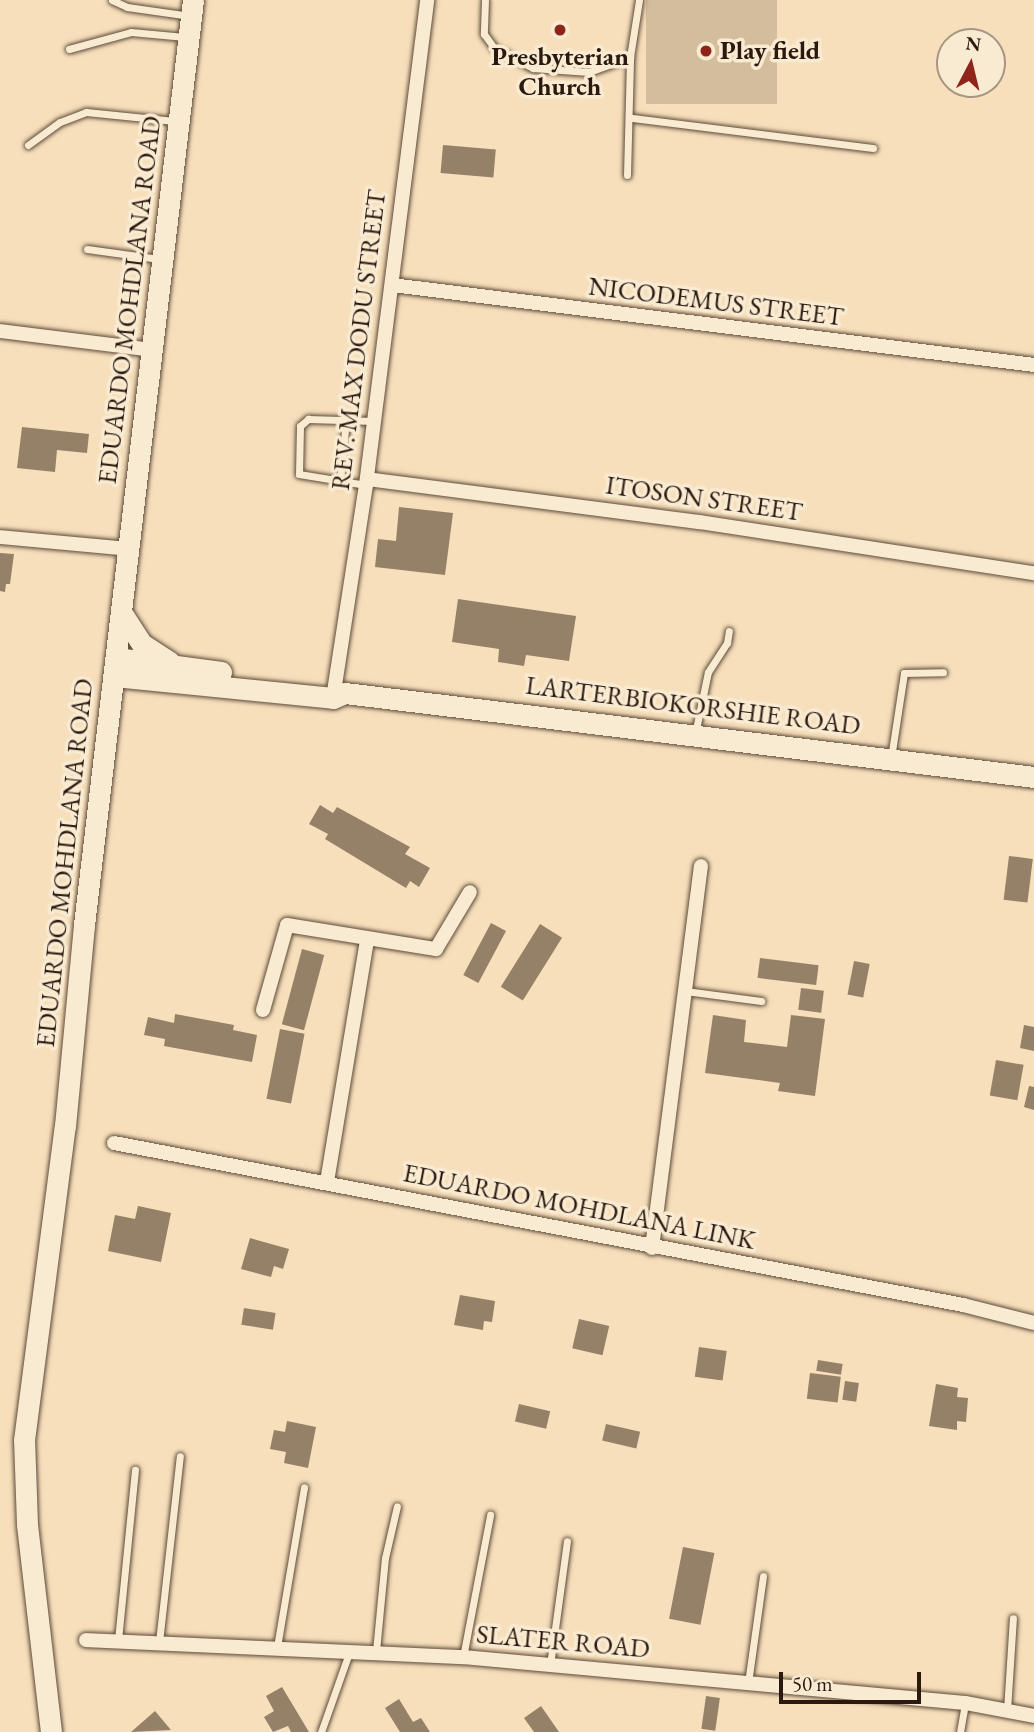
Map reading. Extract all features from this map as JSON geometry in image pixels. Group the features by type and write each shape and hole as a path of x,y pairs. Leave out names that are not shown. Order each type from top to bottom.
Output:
{"main road":[{"name":"EDUARDO MOHDLANA ROAD","path":"51,1732 27,1524 24,1440 65,1126 190,18"},
{"path":"121,612 142,644 178,666"},
{"name":"LARTERBIOKORSHIE ROAD","path":"115,667 178,666 338,692 1034,777"},
{"name":"LARTERBIOKORSHIE ROAD","path":"115,667 154,680 338,692"},
{"path":"111,704 133,687 154,680"}],"street":[{"name":"REV. MAX DODU STREET","path":"338,692 427,0"},
{"name":"NICODEMUS STREET","path":"392,285 1034,365"},
{"path":"0,331 153,350"},
{"name":"ITOSON STREET","path":"366,482 699,522 1034,573"},
{"path":"0,537 129,549"},
{"path":"652,1248 702,866"},
{"path":"262,1010 282,930 288,925 367,940 436,948 470,891"},
{"path":"327,1182 367,940"},
{"name":"EDUARDO MOHDLANA LINK","path":"114,1143 327,1182 652,1248 963,1305 1034,1323"},
{"name":"SLATER ROAD","path":"86,1640 463,1657 965,1703 1034,1716"}],"lane":[{"path":"112,0 127,7 190,18"},
{"path":"485,0 484,34 494,48 533,68 589,72 630,57"},
{"path":"627,175 632,118 630,57 639,0"},
{"path":"69,49 190,18"},
{"path":"28,145 86,112 179,121"},
{"path":"632,118 873,148"},
{"path":"87,248 163,260"},
{"path":"366,482 340,482 299,474 300,426 308,419 374,421"},
{"path":"340,482 346,420"},
{"path":"695,734 708,671 727,643 729,631"},
{"path":"891,759 904,673 943,672"},
{"path":"685,991 761,1001"},
{"path":"159,1642 180,1456"},
{"path":"118,1640 135,1470"},
{"path":"277,1647 304,1487"},
{"path":"376,1651 385,1558 397,1506"},
{"path":"463,1657 490,1515"},
{"path":"550,1665 566,1541"},
{"path":"748,1683 763,1576"},
{"path":"1007,1710 1013,1618"},
{"path":"321,1732 350,1650"},
{"path":"960,1732 965,1703"}],"shaded area":[{"name":"Play field","path":"646,0 777,0 777,104 646,104"}],"building":[{"path":"443,145 496,150 493,178 441,173"},
{"path":"22,427 89,434 87,453 57,450 55,472 17,468"},
{"path":"399,507 453,513 445,575 375,567 378,539 396,541"},
{"path":"0,553 14,554 10,584 6,584 5,592 0,591"},
{"path":"458,599 576,616 569,661 526,655 524,666 498,662 499,649 452,642"},
{"path":"320,805 333,813 337,807 410,847 405,854 430,868 419,887 410,881 406,888 325,839 328,834 309,824"},
{"path":"1009,856 1033,859 1027,903 1004,900"},
{"path":"491,923 506,931 478,983 463,975"},
{"path":"540,924 562,938 523,1001 501,987"},
{"path":"302,949 324,955 304,1030 282,1024"},
{"path":"760,958 819,965 816,985 758,978"},
{"path":"854,961 870,964 863,997 848,994"},
{"path":"801,988 824,991 821,1013 798,1010"},
{"path":"175,1014 234,1025 233,1030 257,1035 252,1062 164,1046 165,1039 144,1035 148,1017 174,1023"},
{"path":"713,1015 746,1020 744,1042 787,1047 791,1015 825,1019 815,1096 778,1091 780,1083 705,1073"},
{"path":"1024,1025 1034,1027 1034,1051 1020,1048"},
{"path":"280,1029 305,1034 291,1103 266,1099"},
{"path":"996,1060 1024,1065 1017,1100 990,1095"},
{"path":"1029,1086 1034,1087 1034,1110 1024,1107"},
{"path":"138,1206 171,1213 161,1262 108,1251 115,1215 135,1219"},
{"path":"250,1238 289,1249 283,1269 274,1266 271,1277 241,1269"},
{"path":"460,1295 495,1301 492,1322 484,1321 483,1330 454,1325"},
{"path":"244,1308 276,1313 273,1330 241,1325"},
{"path":"579,1319 609,1326 602,1355 572,1348"},
{"path":"699,1347 727,1351 723,1381 695,1377"},
{"path":"818,1360 843,1364 841,1375 816,1371"},
{"path":"810,1373 841,1377 838,1403 807,1399"},
{"path":"845,1381 859,1383 856,1402 842,1400"},
{"path":"936,1384 958,1388 957,1397 968,1398 966,1422 957,1421 957,1430 929,1426"},
{"path":"519,1404 550,1411 546,1429 515,1422"},
{"path":"287,1421 316,1427 308,1468 284,1463 286,1452 270,1449 274,1430 285,1432"},
{"path":"606,1424 640,1432 636,1448 602,1441"},
{"path":"683,1547 714,1553 700,1625 669,1619"},
{"path":"282,1687 309,1732 291,1732 288,1726 273,1732 264,1717 274,1711 266,1696"},
{"path":"706,1696 720,1698 715,1731 701,1729"},
{"path":"399,1699 413,1722 421,1718 430,1732 400,1732 385,1708"},
{"path":"541,1706 559,1732 534,1732 524,1718"},
{"path":"155,1711 171,1730 131,1732"}],"place":[{"name":"Presbyterian Church","path":"560,30"},
{"name":"Play field","path":"706,51"}]}
